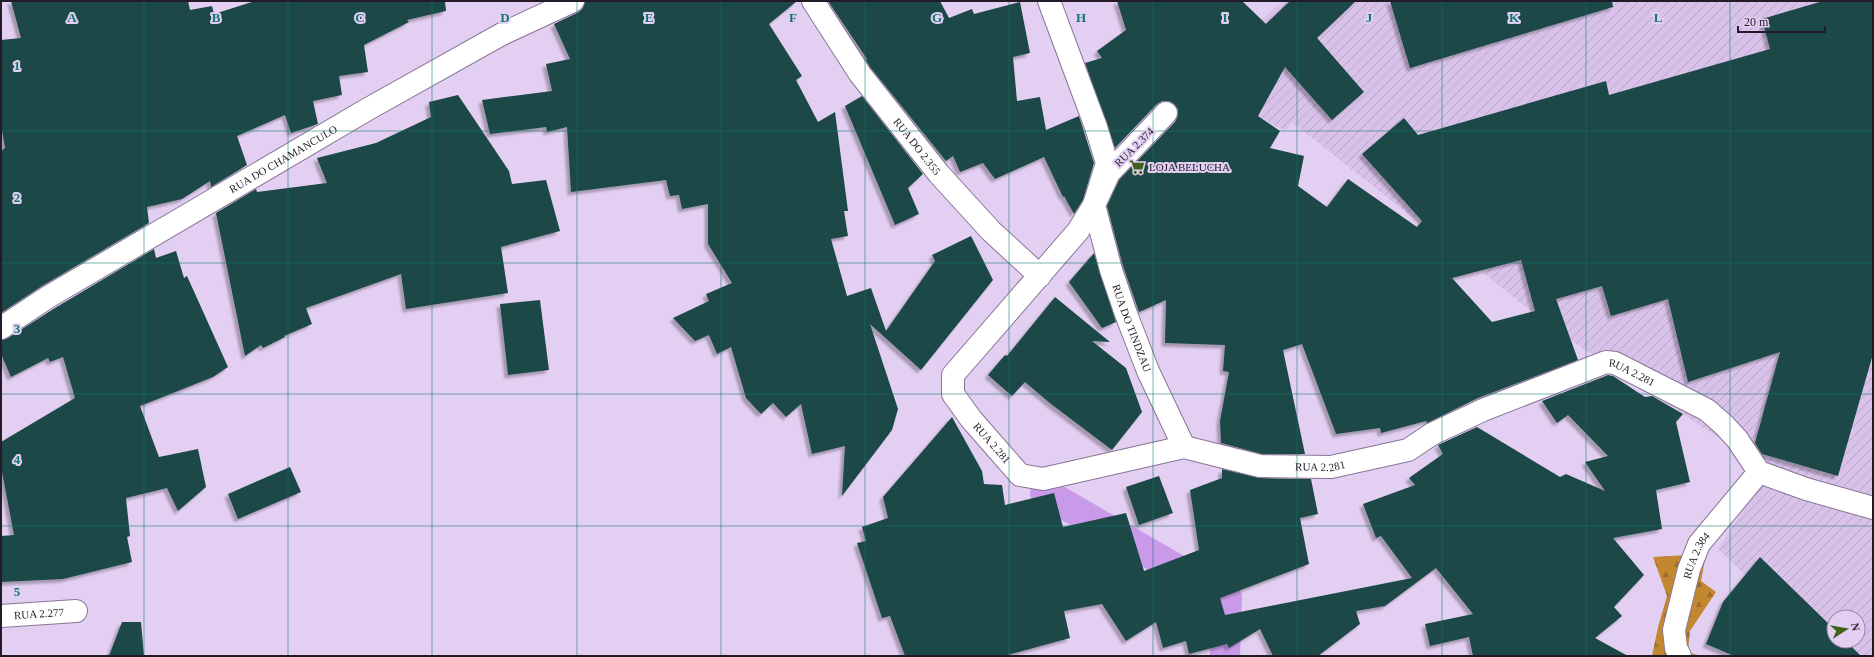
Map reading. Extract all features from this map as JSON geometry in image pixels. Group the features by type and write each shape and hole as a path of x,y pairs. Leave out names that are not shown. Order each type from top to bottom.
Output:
{"street":[{"name":"RUA DO CHAMANCULO","path":"1,328 48,297 368,109 502,34 573,1"},
{"name":"RUA DO 2.355","path":"813,1 860,74 939,174 991,231 1040,276"},
{"name":"RUA DO TINDZAU","path":"1049,1 1096,127 1106,163 1094,205 1078,231"},
{"name":"RUA 2.374","path":"1094,205 1109,173 1166,113"},
{"name":"RUA DO TINDZAU","path":"1094,205 1110,270 1126,314 1148,371 1184,447"},
{"name":"RUA 2.281","path":"1078,231 953,375 953,394 971,419 1020,475 1043,478 1184,447 1260,466 1331,467 1408,450 1432,434 1483,410 1606,362 1615,363 1707,410 1737,439 1759,472"},
{"path":"1759,472 1806,489 1873,508"},
{"name":"RUA 2.384","path":"1680,656 1676,648 1674,630 1689,569 1699,544 1759,472"},
{"name":"RUA 2.277","path":"1,616 76,611"}],"shaded area":[{"path":"1284,1 1873,1 1873,656 1831,656 1718,549 1745,507 1751,459 1554,329 1292,122 1285,131 1195,81 1213,58"}],"green space":[{"path":"1706,554 1701,581 1716,592 1690,631 1688,652 1700,656 1652,656 1658,627 1667,596 1653,557"}],"building":[{"path":"11,1 188,1 190,10 212,6 214,14 255,1 445,1 446,11 407,20 409,22 364,45 368,72 339,76 342,95 313,101 318,124 291,133 285,115 237,136 247,165 211,187 210,181 182,199 147,207 149,223 42,286 1,313 1,151 5,148 1,124 1,40 21,38"},
{"path":"585,1 797,1 769,24 802,76 796,80 818,122 835,112 848,211 844,211 848,236 831,239 847,296 871,288 886,331 935,261 932,255 971,236 993,280 921,370 870,324 898,409 892,430 842,496 845,446 812,454 801,404 786,417 773,403 761,414 746,398 731,347 717,354 709,335 695,341 673,318 709,301 706,294 732,283 708,244 708,204 682,209 679,195 670,196 666,180 571,192 567,127 547,132 546,127 490,134 482,100 552,91 546,64 570,59 554,24 579,12 583,8"},
{"path":"828,1 940,1 949,18 972,9 974,14 1020,2 1030,53 1013,57 1017,101 1040,97 1046,130 1079,116 1094,163 1083,200 1074,214 1064,196 1063,197 1044,157 995,179 983,163 960,172 953,156 946,161 870,67 866,60 867,59"},
{"path":"1117,1 1242,1 1266,24 1290,1 1356,1 1317,38 1364,92 1332,120 1285,67 1258,116 1280,131 1270,148 1304,156 1298,186 1327,207 1348,179 1417,227 1422,221 1362,154 1404,118 1418,135 1606,81 1609,95 1770,49 1762,19 1823,1 1873,1 1873,354 1838,476 1762,454 1755,443 1780,352 1688,382 1668,299 1611,316 1602,286 1556,299 1578,360 1478,398 1427,423 1426,421 1381,433 1380,428 1336,434 1302,344 1283,350 1305,454 1262,454 1221,443 1220,421 1229,372 1223,371 1225,345 1165,343 1166,300 1139,312 1123,266 1107,206 1119,180 1175,122 1178,116 1178,109 1174,104 1169,101 1162,101 1157,104 1115,148 1085,63 1102,58 1097,51 1126,30","holes":["1521,260 1535,311 1492,322 1452,278"]},
{"path":"1390,1 1612,1 1613,7 1410,68"},
{"path":"458,95 509,171 512,184 546,180 560,231 501,247 508,293 406,309 401,274 306,308 312,324 284,336 285,337 263,348 261,345 245,356 216,213 256,189 257,192 327,183 317,158 376,143 431,117 429,102"},
{"path":"862,96 923,174 908,188 919,214 895,225 845,106"},
{"path":"154,249 156,258 176,251 184,278 187,276 228,367 213,377 140,406 159,457 198,449 206,487 178,511 167,488 126,498 130,536 127,537 132,562 63,579 1,582 1,536 14,535 1,467 1,442 75,398 63,357 50,362 48,358 11,377 1,354 1,340 8,338"},
{"path":"1094,253 1116,322 1102,328 1069,282"},
{"path":"1055,297 1110,342 1092,341 1126,368 1142,412 1112,450 1051,404 1025,382 1012,396 988,375 1005,355 1007,356"},
{"path":"540,300 549,370 508,375 500,304"},
{"path":"1608,375 1613,376 1645,397 1652,396 1683,414 1676,422 1690,482 1656,490 1662,529 1613,538 1644,575 1614,607 1622,616 1595,638 1628,656 1473,656 1469,637 1430,646 1425,624 1473,614 1436,568 1385,606 1356,611 1360,624 1318,656 1273,656 1260,629 1229,648 1227,644 1189,654 1186,641 1163,648 1156,622 1126,641 1102,604 1064,611 1070,638 1004,656 905,656 890,616 882,618 857,543 866,541 862,527 888,518 883,497 952,417 982,471 984,484 1002,485 1005,505 1054,493 1063,527 1126,513 1144,571 1199,550 1190,490 1222,478 1222,469 1260,478 1311,479 1318,514 1300,518 1309,564 1220,598 1225,615 1412,578 1381,536 1376,538 1363,504 1415,485 1409,478 1443,454 1438,445 1477,427 1560,477 1566,474 1605,491 1585,462 1608,456 1568,415 1557,423 1542,401"},
{"path":"290,467 301,492 238,519 228,494"},
{"path":"1159,476 1173,513 1139,525 1126,487"},
{"path":"1760,557 1826,621 1826,649 1854,649 1861,656 1734,656 1706,644 1723,602"},
{"path":"122,622 141,622 144,656 109,656"}],"waterway":[{"path":"1045,493 1227,598 1225,656"}],"place":[{"name":"LOJA BELUCHA","path":"1137,167"}]}
